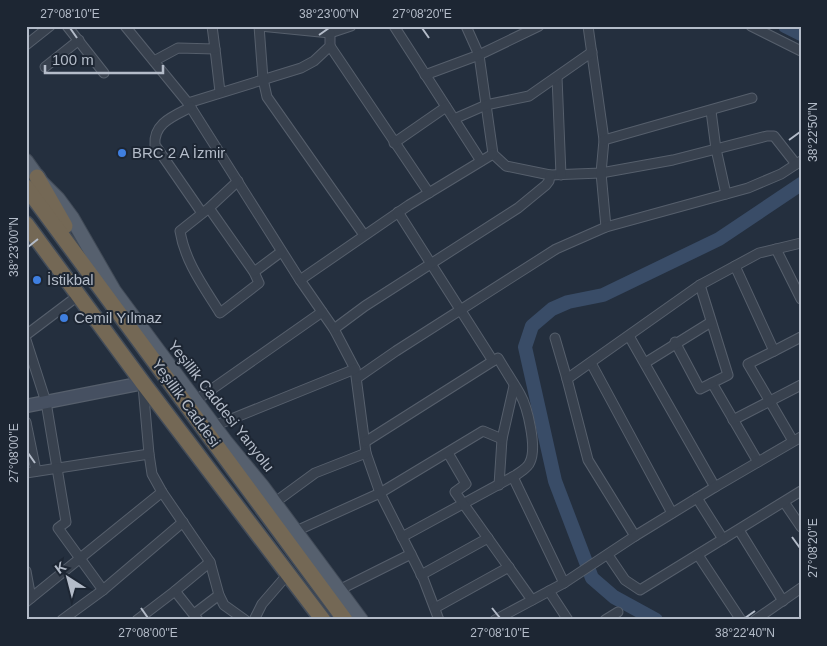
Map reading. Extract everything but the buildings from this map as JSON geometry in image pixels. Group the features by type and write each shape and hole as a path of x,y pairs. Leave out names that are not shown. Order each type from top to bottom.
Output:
{"highway":[{"name":"Yeşillik Caddesi","path":"32,182 76,244 80,259 345,620"},
{"name":"Yeşillik Caddesi","path":"26,224 143,383 323,620"}],"main road":[{"name":"Yeşillik Caddesi Yanyolu","path":"26,161 32,182 63,205 114,292 214,426 296,531 361,620"}],"street":[{"path":"68,26 104,73"},
{"path":"126,26 189,105 281,252 334,329 356,374 366,453 380,493 421,575 439,620"},
{"path":"212,26 220,92"},
{"path":"351,26 330,33 318,29 259,26 263,79 267,97 364,236"},
{"path":"394,26 481,161"},
{"path":"214,426 356,374 396,351 556,249 579,237 606,227 748,188 782,174 798,162 774,136 767,136 673,160 600,173 550,175 506,166 493,154 480,55 466,26"},
{"path":"425,74 480,55 538,26"},
{"path":"588,26 604,140 600,173 606,227"},
{"path":"750,26 801,51"},
{"path":"26,45 44,28"},
{"path":"330,33 330,46 429,192"},
{"path":"45,67 79,40"},
{"path":"238,181 206,211 180,231 183,248 197,276 220,313 259,282 254,272 206,211 155,145 154,136 158,128 189,105 220,92 301,68 314,61 330,46"},
{"path":"154,61 178,48 215,49"},
{"path":"454,119 486,105 530,96 592,52"},
{"path":"557,77 561,175"},
{"path":"604,140 752,98"},
{"path":"394,143 446,107"},
{"path":"711,111 716,149 726,194"},
{"path":"300,280 398,212 493,154"},
{"path":"334,329 365,306 518,208 546,185 550,175"},
{"path":"398,212 493,361"},
{"path":"567,379 591,364 700,285 759,253 801,243"},
{"path":"776,249 801,299"},
{"path":"254,272 281,252"},
{"path":"735,266 774,351"},
{"path":"675,342 700,389 728,375 700,285"},
{"path":"26,335 79,295"},
{"path":"195,401 322,312"},
{"path":"644,363 675,342 711,322"},
{"path":"629,336 715,487"},
{"path":"495,620 564,583 672,513 797,439 768,401 748,364 801,337"},
{"path":"555,338 588,460 635,536"},
{"path":"26,340 46,402 58,469 66,522 58,528 103,590"},
{"path":"365,442 498,358 521,396 532,429 533,452 530,464 499,485 402,537"},
{"path":"591,364 672,513"},
{"path":"712,382 758,462"},
{"path":"26,406 143,383 152,474 162,492 210,562 219,595 224,604 245,620"},
{"path":"499,485 502,439 514,386"},
{"path":"733,420 801,386"},
{"path":"26,422 31,472 149,454"},
{"path":"296,531 380,493 483,431 502,439"},
{"path":"274,503 316,473 366,453"},
{"path":"448,453 466,484 455,492 532,600"},
{"path":"513,477 564,583"},
{"path":"29,600 162,492"},
{"path":"608,555 625,580 640,590 801,492"},
{"path":"697,498 723,540"},
{"path":"784,502 801,527"},
{"path":"62,620 103,590 183,522"},
{"path":"739,530 783,601"},
{"path":"421,575 488,538"},
{"path":"339,590 411,554"},
{"path":"698,555 741,620"},
{"path":"137,620 210,562"},
{"path":"435,608 509,567"},
{"path":"26,571 29,600"},
{"path":"254,620 262,604 288,574"},
{"path":"755,620 801,588"},
{"path":"175,591 196,617 219,595"},
{"path":"549,591 568,620"},
{"path":"605,620 618,612"}],"waterway":[{"path":"785,26 801,34"},
{"path":"656,620 614,597 592,578 555,481 525,347 532,326 552,309 568,302 603,295 719,239 801,184"}],"place":[{"name":"BRC 2 A İzmir","path":"122,153"},
{"name":"İstikbal","path":"37,280"},
{"name":"Cemil Yılmaz","path":"64,318"}]}
